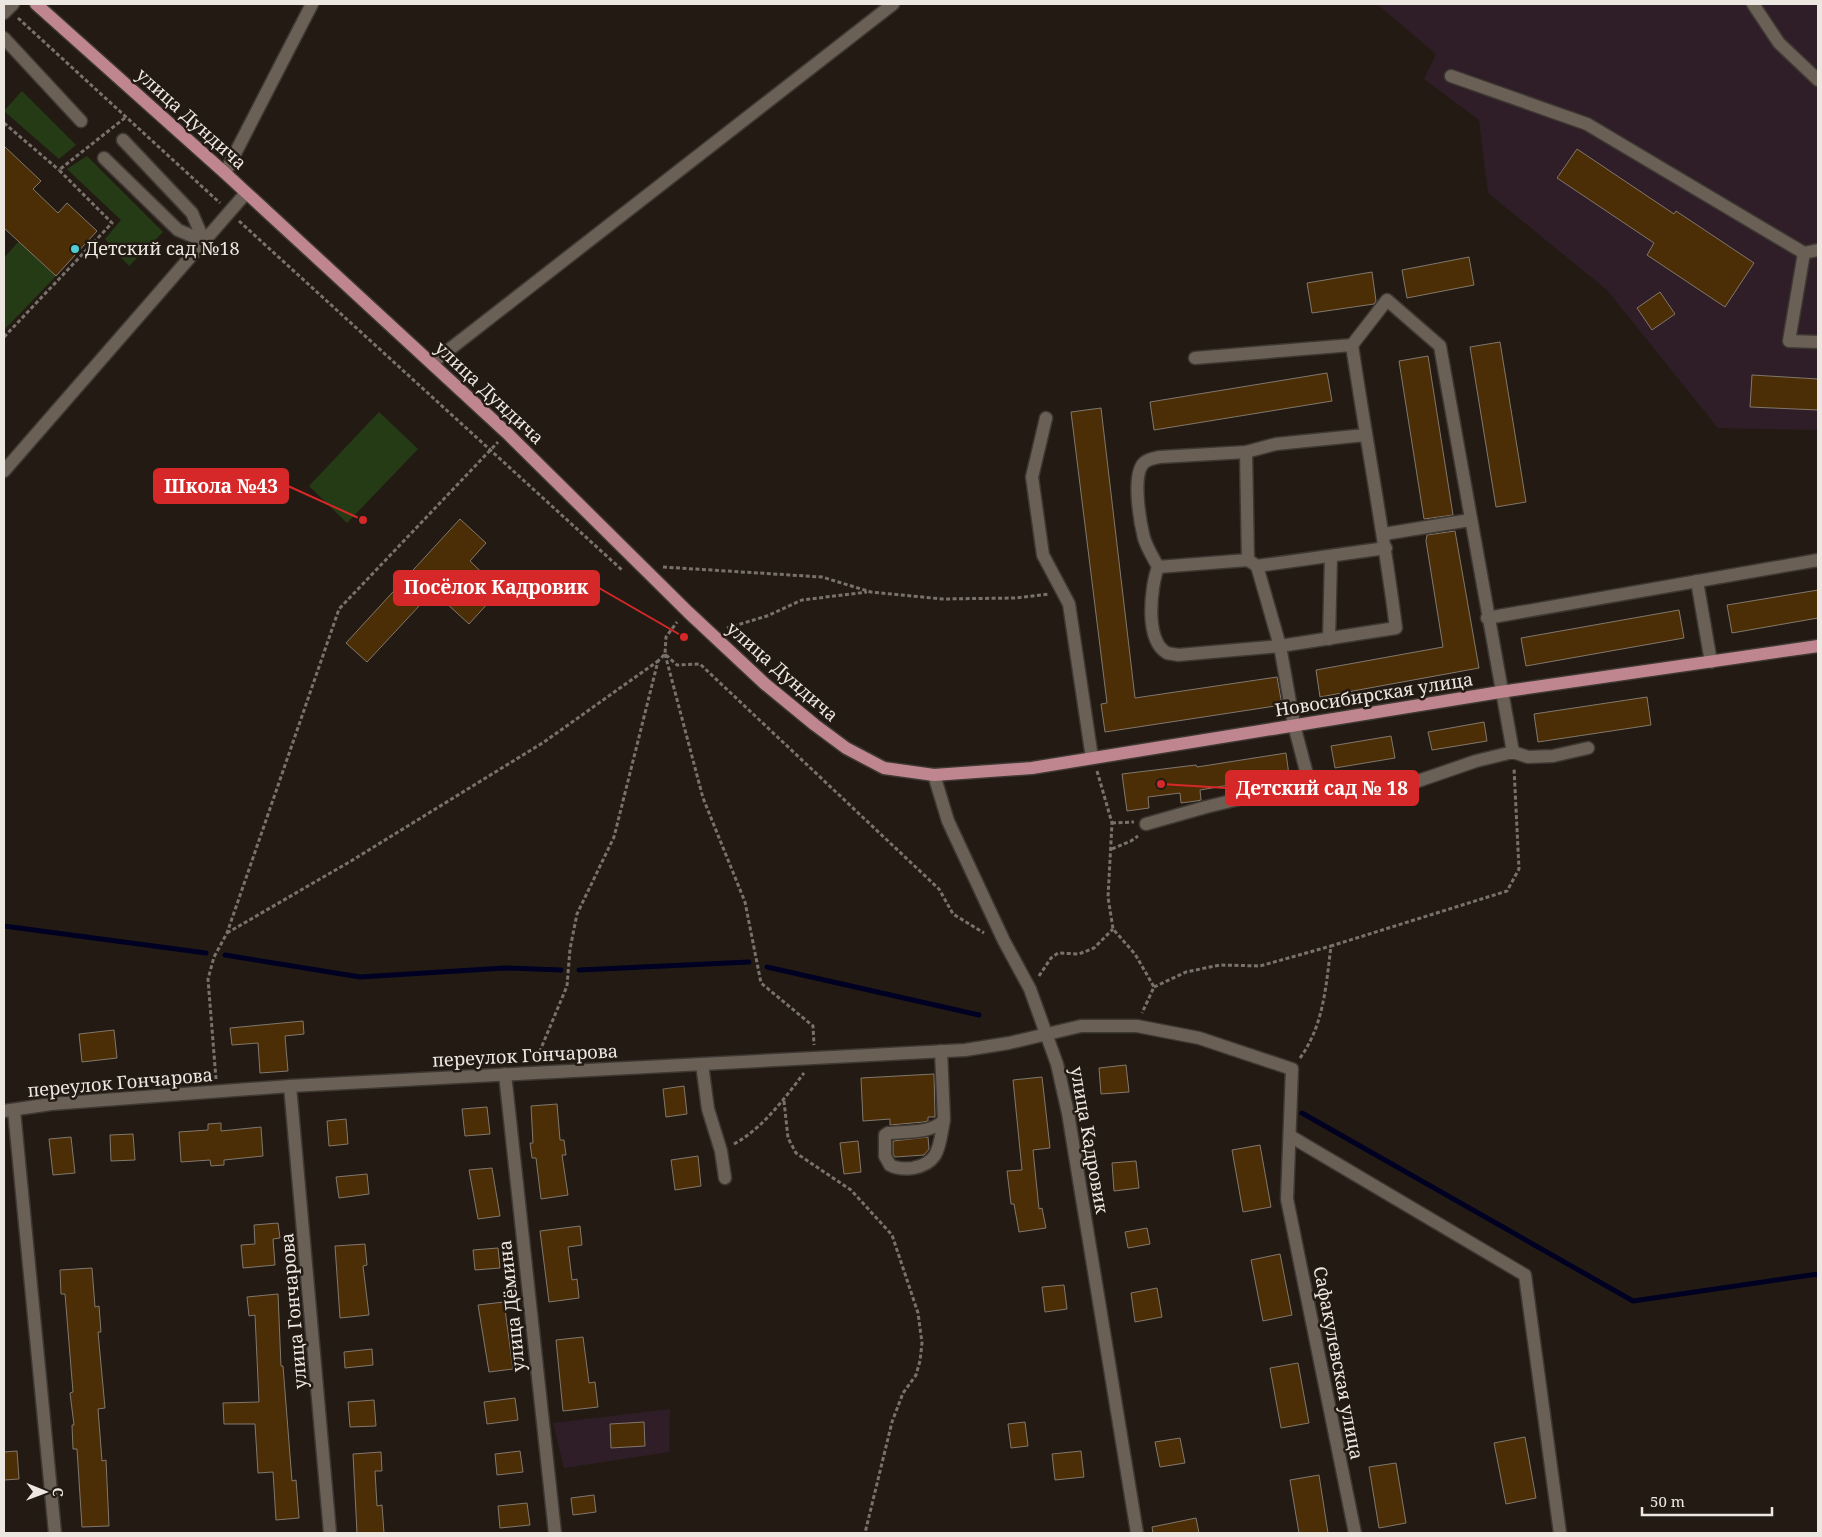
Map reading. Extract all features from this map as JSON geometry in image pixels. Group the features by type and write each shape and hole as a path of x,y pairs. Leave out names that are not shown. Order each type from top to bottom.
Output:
{"main road":[{"name":"улица Дундича","path":"36,4 225,173 507,433 683,617 710,633 814,725 846,748 884,768 934,775"},
{"name":"Новосибирская улица","path":"934,775 1032,768 1500,692 1818,646"}],"street":[{"path":"225,173 312,4"},
{"path":"432,363 893,4"},
{"path":"1753,4 1780,43 1818,80"},
{"path":"4,38 81,121"},
{"path":"1451,76 1587,124 1804,253 1818,250"},
{"path":"123,140 192,213 204,241"},
{"path":"104,158 178,230 204,241"},
{"path":"4,471 246,193"},
{"path":"1804,253 1789,341 1818,342"},
{"path":"1365,435 1276,444 1246,452 1160,457 1146,460 1141,466 1138,480 1140,515 1145,540 1158,566 1152,583 1151,604 1154,631 1160,647 1167,653 1178,655 1280,646 1396,628 1384,534 1365,435 1352,345 1387,300 1440,346 1500,692 1513,752"},
{"path":"1195,358 1352,345"},
{"path":"1046,418 1032,477 1043,555 1069,604 1092,758"},
{"path":"1246,452 1252,563 1280,646 1294,724 1309,782"},
{"path":"1384,534 1470,520"},
{"path":"1158,566 1252,563 1331,556 1386,548"},
{"path":"1329,639 1331,556"},
{"path":"1487,618 1818,560"},
{"path":"1697,581 1711,662"},
{"path":"1146,824 1309,782 1390,785 1418,781 1476,761 1513,752 1528,757 1553,756 1588,748"},
{"name":"улица Кадровик","path":"934,775 948,821 1004,941 1030,989 1047,1032 1068,1113 1136,1533"},
{"name":"переулок Гончарова","path":"9,1110 52,1104 290,1086 941,1051 1009,1043 1047,1032 1081,1026 1137,1026 1199,1038 1292,1069"},
{"path":"941,1051 944,1120 938,1151 932,1161 923,1166 907,1168 890,1166 884,1156 885,1135 888,1133 924,1130 938,1126 944,1120"},
{"path":"702,1064 708,1109 721,1151 725,1178"},
{"name":"Сафакулевская улица","path":"1292,1069 1287,1199 1355,1533"},
{"name":"улица Дёмина","path":"504,1074 555,1533"},
{"name":"улица Гончарова","path":"290,1086 330,1533"},
{"path":"9,1110 55,1533"},
{"path":"1290,1136 1525,1275 1560,1533"}],"path":[{"path":"8,8 623,571"},
{"path":"59,170 126,117"},
{"path":"4,123 59,170 112,223 4,337"},
{"path":"217,1092 208,978 214,957 227,933 339,609 507,433"},
{"path":"658,566 822,577 871,592 942,599 1015,598 1062,592"},
{"path":"710,633 767,616 802,600 871,592"},
{"path":"672,614 683,617 666,637 665,654 703,798 745,902 761,983 813,1026 815,1058 784,1100 755,1129 721,1151"},
{"path":"227,933 351,861 544,742 665,654"},
{"path":"665,654 677,664 700,664 939,889 954,914 977,931 1004,941"},
{"path":"531,1072 567,986 570,949 577,914 614,837 658,660"},
{"path":"1137,1026 1154,987 1186,972 1220,965 1260,966 1507,891 1519,869 1513,752"},
{"path":"1092,758 1112,823 1108,896 1113,929 1134,954 1154,987"},
{"path":"1112,823 1146,824 1140,834 1131,841 1112,849"},
{"path":"1030,989 1051,958 1058,953 1079,954 1094,948 1113,929"},
{"path":"1292,1069 1310,1044 1323,1007 1331,946"},
{"path":"784,1100 788,1138 796,1153 851,1190 892,1235 918,1313 922,1343 920,1361 916,1375 903,1393 892,1422 865,1533"}],"shaded area":[{"path":"1377,4 1818,4 1818,430 1718,428 1607,290 1488,193 1479,120 1424,79 1436,54"},
{"path":"670,1409 669,1452 564,1468 553,1423"}],"green space":[{"path":"22,91 76,145 59,159 4,111"},
{"path":"87,156 163,232 129,266 105,239 121,220 67,169"},
{"path":"19,241 56,276 4,330 4,258"},
{"path":"379,412 418,449 347,523 309,486"}],"building":[{"path":"4,146 41,181 33,189 58,213 67,203 97,231 56,276 4,228"},
{"path":"1577,149 1674,214 1676,211 1754,263 1725,307 1647,255 1654,243 1557,178"},
{"path":"1469,257 1474,285 1407,298 1402,270"},
{"path":"1372,272 1376,301 1374,304 1312,313 1307,283"},
{"path":"1660,292 1675,314 1652,330 1637,308"},
{"path":"1500,342 1526,502 1496,507 1470,347"},
{"path":"1428,356 1453,515 1424,519 1399,361"},
{"path":"1327,373 1332,401 1154,430 1150,402"},
{"path":"1752,375 1818,379 1818,410 1750,407"},
{"path":"1101,408 1135,698 1277,677 1282,705 1105,732 1101,704 1107,703 1071,412"},
{"path":"460,519 486,543 470,561 500,590 469,624 433,591 367,662 346,643"},
{"path":"1455,531 1479,668 1320,697 1316,670 1443,647 1426,541 1427,535"},
{"path":"1818,590 1818,618 1732,633 1727,605"},
{"path":"1679,610 1684,638 1526,666 1521,638"},
{"path":"1647,697 1651,725 1538,742 1534,714"},
{"path":"1484,722 1487,741 1432,750 1428,732"},
{"path":"1391,736 1395,758 1335,768 1331,746"},
{"path":"1286,753 1289,775 1200,790 1201,800 1196,801 1181,803 1180,793 1148,797 1149,808 1127,811 1122,774 1196,765 1197,767"},
{"path":"303,1021 304,1034 285,1036 288,1071 260,1073 258,1043 232,1045 230,1028"},
{"path":"114,1030 117,1058 82,1062 79,1034"},
{"path":"1126,1065 1129,1092 1101,1094 1099,1068"},
{"path":"934,1074 935,1117 928,1117 928,1121 923,1122 890,1125 890,1119 863,1121 861,1078"},
{"path":"1042,1077 1050,1148 1033,1150 1039,1209 1042,1208 1046,1228 1019,1232 1014,1204 1011,1204 1007,1171 1022,1170 1013,1080"},
{"path":"684,1086 687,1114 666,1117 663,1089"},
{"path":"557,1104 560,1140 564,1140 566,1155 562,1155 568,1195 541,1199 536,1158 532,1158 530,1143 533,1143 531,1106"},
{"path":"487,1107 490,1134 465,1136 462,1109"},
{"path":"346,1119 348,1144 329,1146 327,1121"},
{"path":"221,1123 221,1131 261,1127 263,1156 224,1160 224,1165 211,1166 210,1160 181,1162 179,1132 208,1130 208,1124"},
{"path":"133,1134 135,1160 111,1161 110,1135"},
{"path":"71,1137 75,1173 53,1175 49,1139"},
{"path":"928,1137 929,1149 924,1155 895,1157 893,1154 893,1141"},
{"path":"858,1141 861,1172 844,1174 840,1143"},
{"path":"1260,1145 1271,1207 1243,1212 1232,1150"},
{"path":"698,1156 701,1186 675,1190 671,1160"},
{"path":"1136,1161 1139,1188 1114,1191 1112,1163"},
{"path":"492,1168 500,1216 478,1219 469,1170"},
{"path":"367,1174 369,1194 339,1198 336,1177"},
{"path":"278,1223 280,1238 273,1239 275,1265 243,1268 241,1245 255,1244 254,1225"},
{"path":"580,1226 582,1245 568,1247 572,1280 577,1279 579,1298 549,1302 540,1231"},
{"path":"1147,1228 1150,1244 1128,1248 1125,1232"},
{"path":"365,1244 367,1265 363,1266 369,1315 340,1318 335,1246"},
{"path":"498,1248 500,1268 475,1270 473,1250"},
{"path":"1280,1254 1292,1315 1263,1321 1251,1260"},
{"path":"92,1268 95,1307 99,1306 101,1332 98,1332 105,1408 98,1409 102,1461 106,1460 109,1526 82,1527 77,1449 73,1449 72,1425 74,1425 70,1393 73,1392 65,1294 61,1294 60,1270"},
{"path":"1064,1285 1067,1309 1045,1312 1042,1287"},
{"path":"1157,1288 1162,1317 1135,1322 1131,1293"},
{"path":"278,1294 281,1366 283,1366 292,1481 296,1480 299,1518 276,1520 273,1472 258,1473 255,1424 224,1424 223,1403 259,1402 255,1315 249,1316 247,1297"},
{"path":"504,1302 513,1369 489,1372 478,1305"},
{"path":"583,1337 589,1383 595,1382 598,1407 563,1411 556,1340"},
{"path":"372,1349 373,1365 345,1368 344,1352"},
{"path":"1298,1363 1309,1423 1281,1428 1270,1368"},
{"path":"515,1398 518,1420 487,1424 484,1402"},
{"path":"374,1400 376,1426 350,1427 348,1402"},
{"path":"644,1422 645,1446 611,1448 610,1424"},
{"path":"1025,1422 1028,1446 1011,1448 1008,1424"},
{"path":"1525,1437 1536,1498 1506,1504 1494,1443"},
{"path":"1180,1438 1185,1463 1160,1467 1155,1442"},
{"path":"17,1451 19,1479 4,1480 4,1452"},
{"path":"520,1451 523,1472 497,1475 495,1454"},
{"path":"1081,1451 1084,1477 1055,1480 1052,1454"},
{"path":"381,1452 382,1471 375,1471 377,1506 382,1505 384,1533 357,1533 353,1454"},
{"path":"1396,1463 1406,1523 1379,1528 1369,1467"},
{"path":"1319,1475 1328,1533 1299,1533 1290,1480"},
{"path":"594,1495 596,1512 573,1515 571,1498"},
{"path":"527,1503 530,1525 500,1528 498,1506"},
{"path":"1196,1518 1199,1533 1153,1533 1152,1527"}],"waterway":[{"path":"4,926 206,953"},
{"path":"225,955 360,977 505,968 561,970"},
{"path":"579,970 749,962"},
{"path":"767,967 979,1015"},
{"path":"1302,1113 1633,1301 1818,1274"}],"place":[{"name":"Детский сад №18","path":"75,249"},
{"name":"Школа №43","path":"363,520"},
{"name":"Посёлок Кадровик","path":"684,637"},
{"name":"Детский сад № 18","path":"1161,784"}]}
